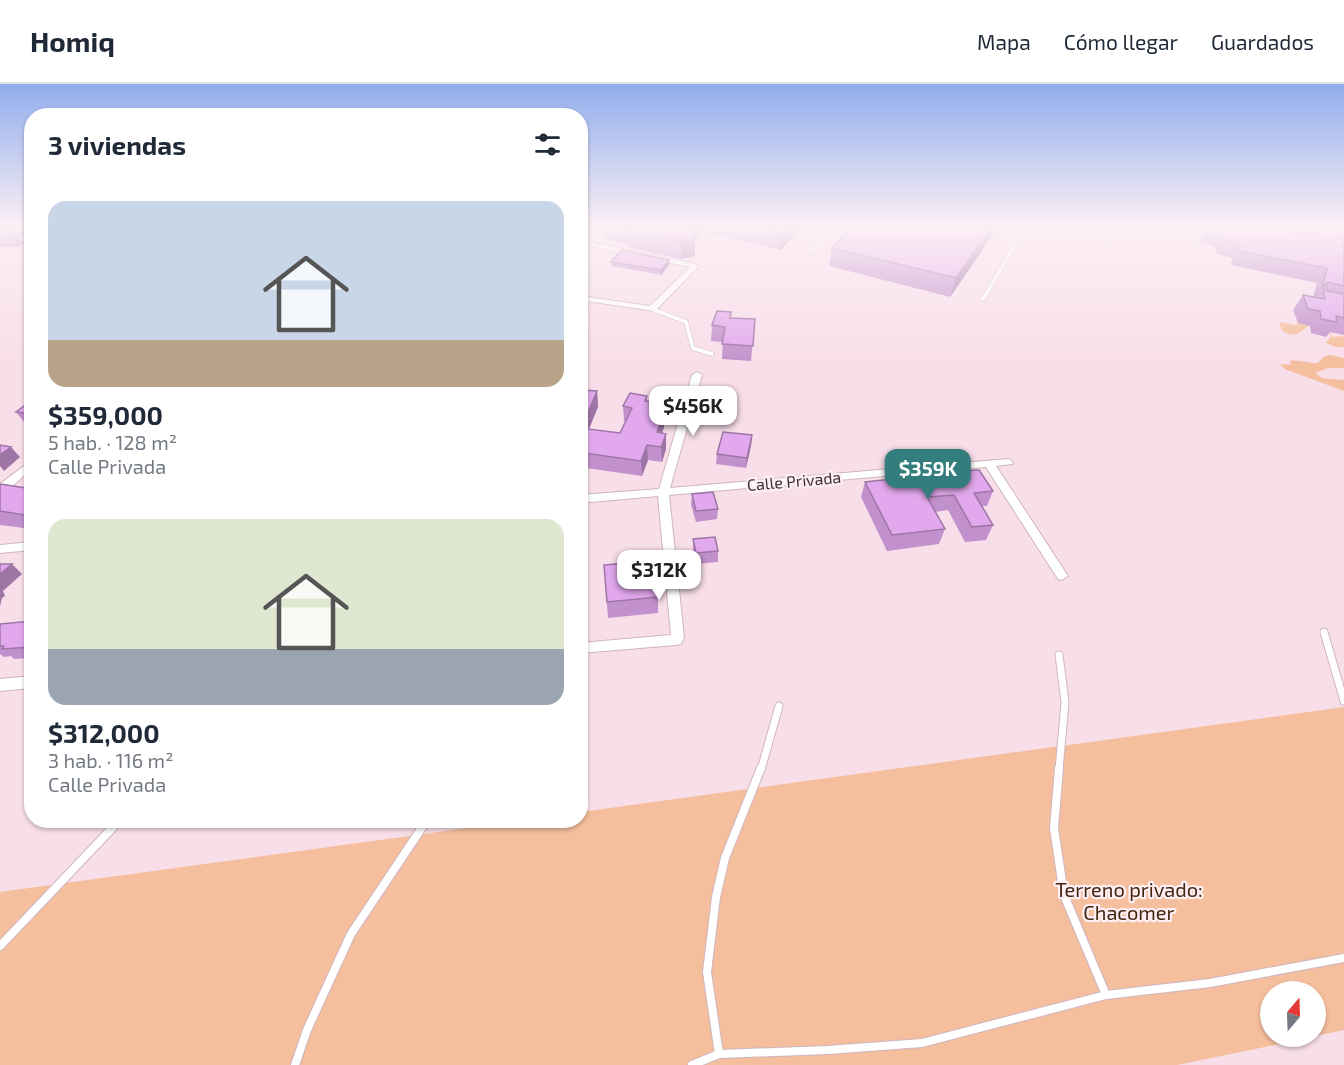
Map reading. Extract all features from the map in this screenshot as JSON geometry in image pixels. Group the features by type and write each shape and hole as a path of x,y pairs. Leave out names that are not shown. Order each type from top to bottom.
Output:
{"street":[{"path":"588,299 652,309 688,272"},
{"path":"588,647 676,640 678,637 663,492 697,375"},
{"name":"Calle Privada","path":"588,498 1008,462"},
{"path":"989,464 1062,576"},
{"path":"0,490 24,470"},
{"path":"0,549 24,547"},
{"path":"0,685 24,683"}],"lane":[{"path":"983,299 999,272"},
{"path":"652,309 686,322 690,329 693,348 711,354"},
{"path":"1324,632 1344,701"},
{"path":"1059,655 1065,702 1054,828 1064,895 1106,995"},
{"path":"719,1054 707,972 716,897 725,858 760,772 779,706"},
{"path":"0,946 112,828"},
{"path":"295,1065 307,1030 351,934 422,828"},
{"path":"692,1065 719,1054 828,1050 922,1042 1106,995 1210,983 1344,958"}],"green space":[{"path":"1314,321 1324,324 1333,337 1344,336 1344,347 1335,347 1326,343 1331,336 1322,326 1310,324 1300,332 1291,335 1282,331 1279,322 1295,325 1299,322"},
{"path":"1330,355 1344,358 1344,368 1328,368 1315,373 1322,378 1344,380 1344,391 1285,369 1280,364 1291,365 1290,361 1318,363 1323,357"},
{"name":"Terreno privado: Chacomer","path":"1344,707 1344,1030 1326,1034 1326,981 1260,981 1260,1047 1265,1047 1177,1065 0,1065 0,892 469,828 588,828 588,811"}],"building":[{"path":"930,272 960,272 956,278"},
{"path":"1326,272 1344,272 1344,286 1327,282 1325,285 1327,291 1344,294 1344,318 1336,316 1337,322 1321,319 1320,311 1308,309 1303,295 1325,299 1323,284"},
{"path":"717,311 731,312 730,318 755,319 753,346 722,344 725,327 712,325"},
{"path":"588,390 597,391 588,412"},
{"path":"630,393 647,396 645,401 660,403 656,411 664,413 657,432 666,434 661,447 647,445 641,461 588,454 588,429 620,433 632,408 623,406"},
{"path":"24,406 24,413 16,412"},
{"path":"723,432 752,435 747,458 717,454"},
{"path":"0,445 11,447 0,455"},
{"path":"979,470 993,491 974,493 993,525 972,527 954,495 927,497 945,529 892,535 865,482 942,474 940,472"},
{"path":"0,484 24,488 24,515 0,511"},
{"path":"713,492 718,509 696,511 692,494"},
{"path":"715,537 718,551 696,553 693,539"},
{"path":"652,561 658,597 607,602 604,565"},
{"path":"0,564 12,564 0,574"},
{"path":"24,622 24,648 2,649 4,646 0,646 0,624"}]}
